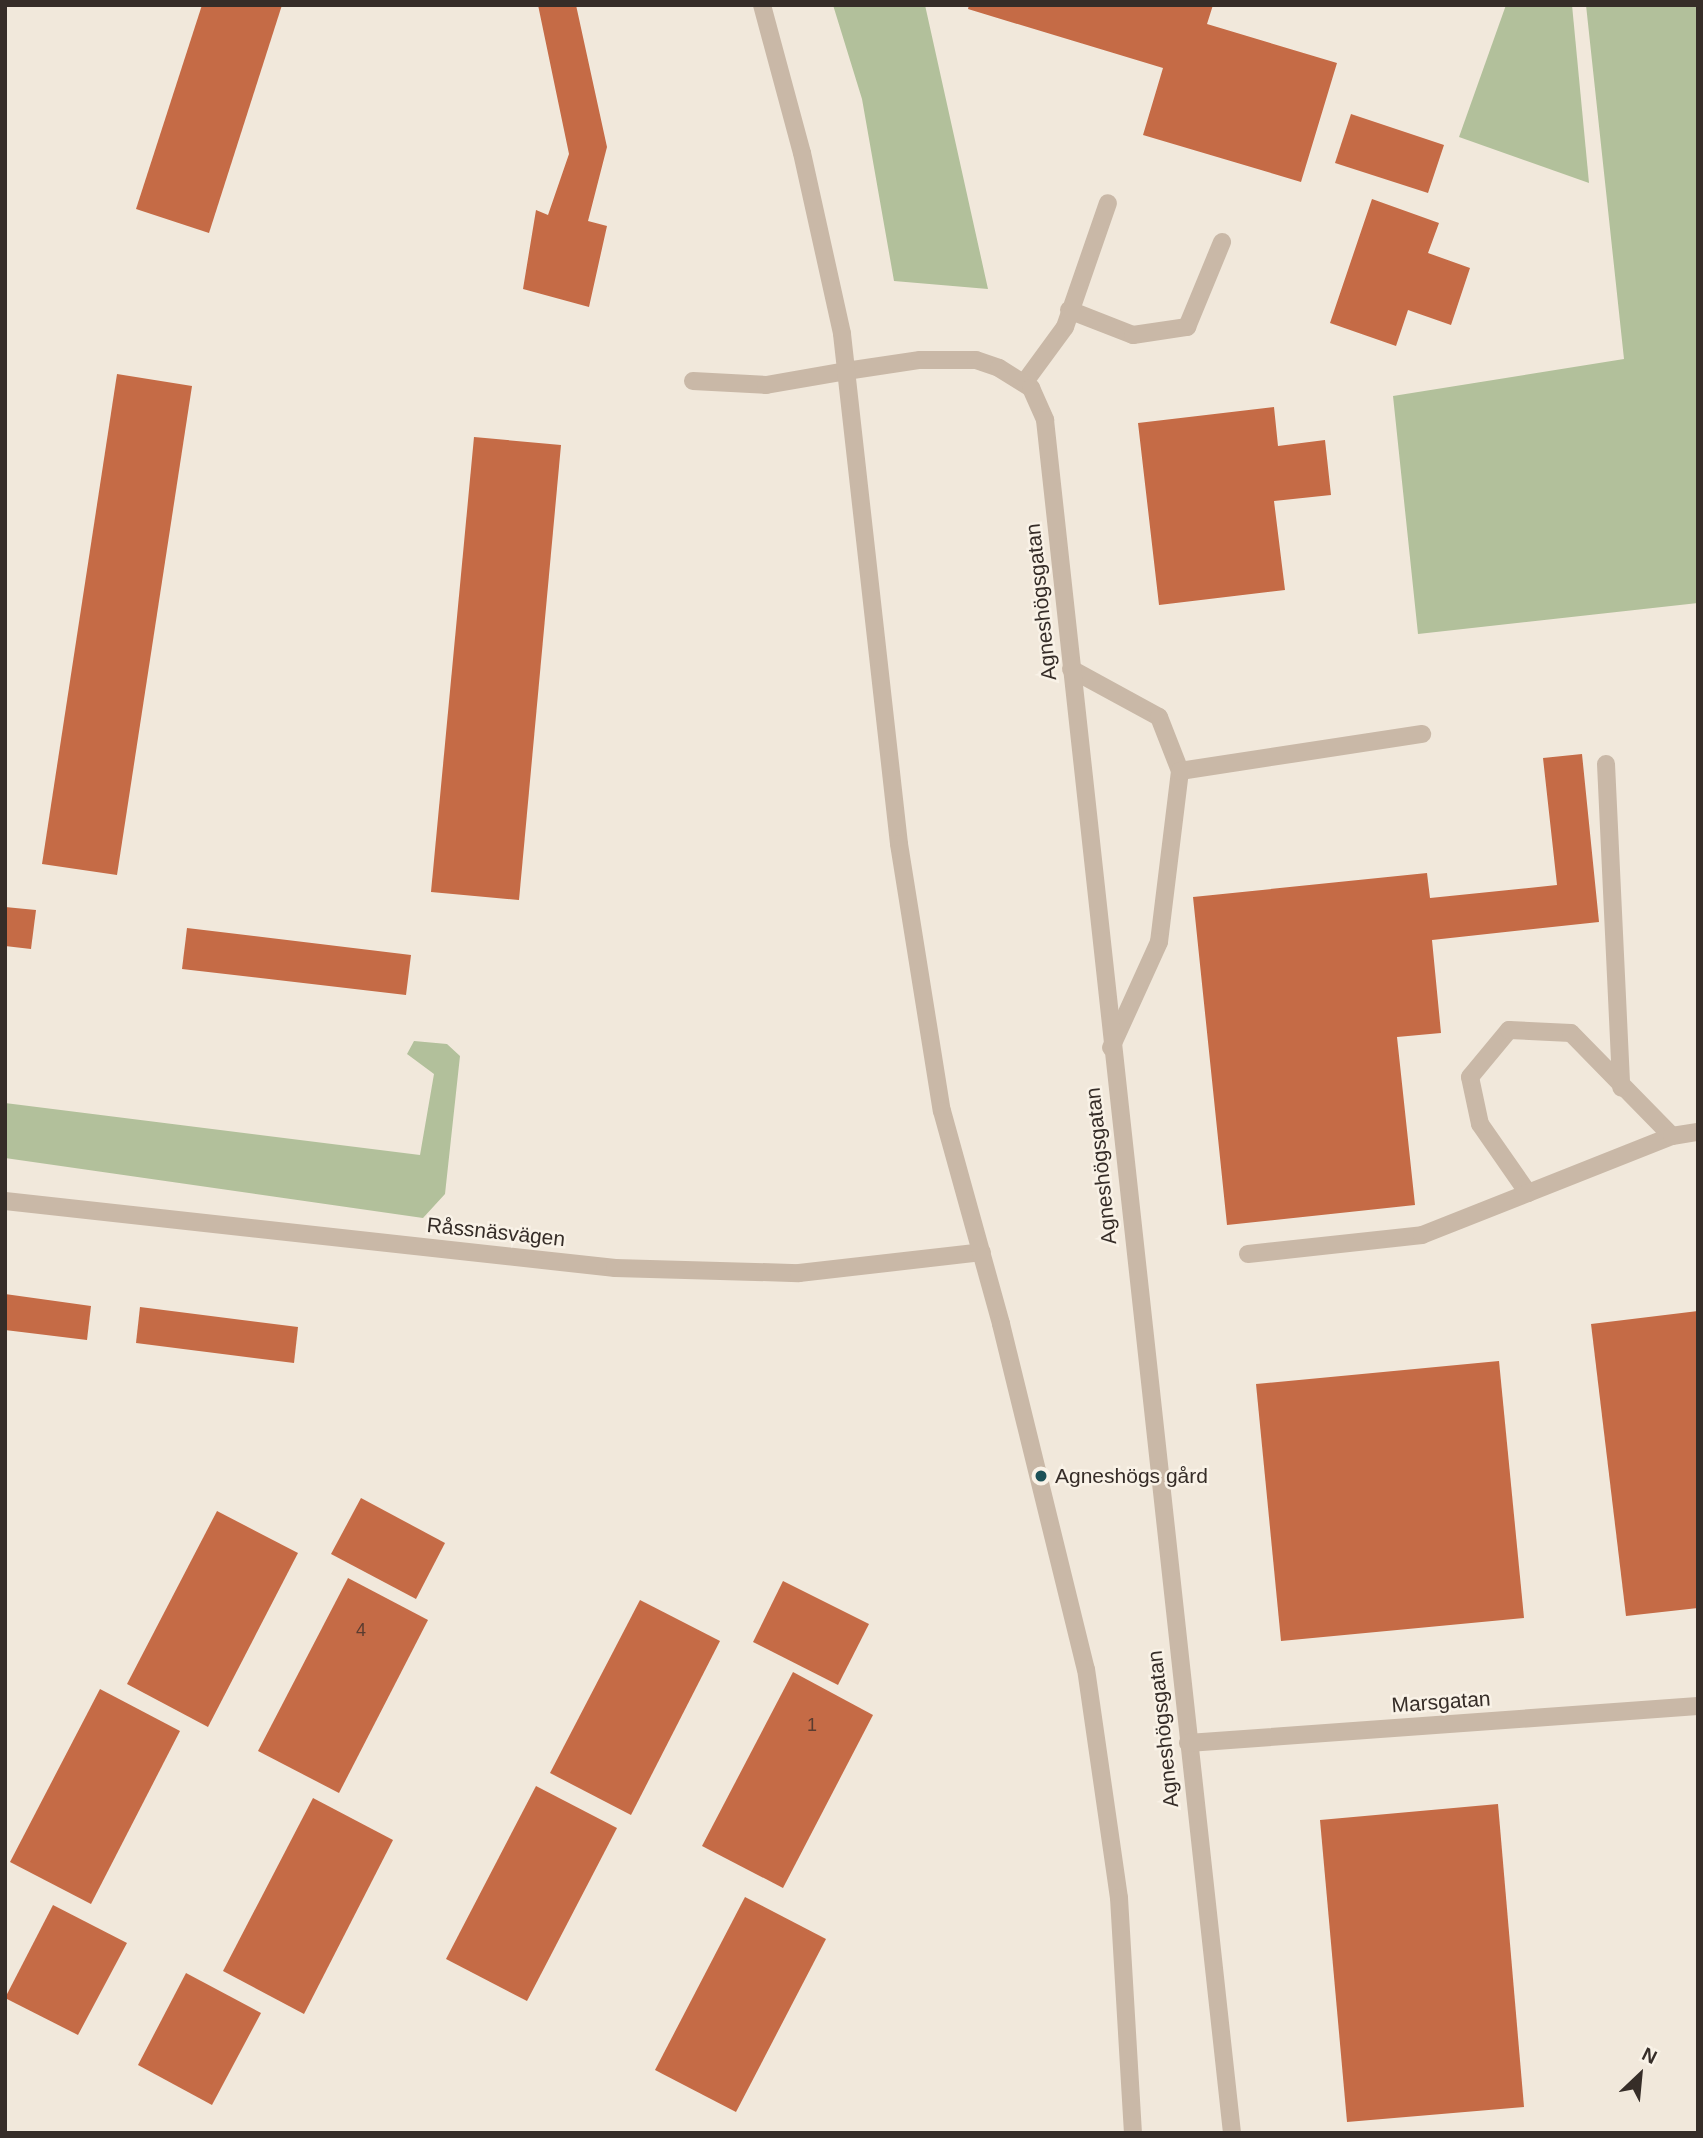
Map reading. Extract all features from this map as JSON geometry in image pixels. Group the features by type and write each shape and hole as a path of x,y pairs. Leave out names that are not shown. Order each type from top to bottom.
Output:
{"street":[{"path":"762,5 834,291 846,371 920,990 942,1111 982,1252 1086,1669 1119,1898 1133,2133"},
{"path":"1024,383 1052,348 1069,310 1108,203"},
{"path":"1069,310 1133,335 1187,327 1222,242"},
{"name":"Agneshögsgatan","path":"693,381 766,385 846,371 954,358 999,368 1024,383 1041,405 1045,421 1111,1048 1231,2133"},
{"path":"1071,669 1160,717 1180,771 1159,942 1111,1048"},
{"path":"1180,771 1422,734"},
{"path":"1606,764 1620,1088"},
{"path":"1528,1193 1480,1124 1470,1077 1509,1030 1571,1033 1620,1088 1672,1136"},
{"path":"1248,1254 1422,1234 1672,1136 1698,1132"},
{"name":"Råssnäsvägen","path":"5,1201 615,1268 799,1273 982,1252"},
{"name":"Marsgatan","path":"1188,1743 1698,1706"}],"green space":[{"path":"833,5 925,5 988,289 894,281 862,99"},
{"path":"1506,5 1572,5 1589,183 1459,137"},
{"path":"1586,5 1698,5 1698,603 1418,634 1393,396 1624,359"},
{"path":"414,1041 447,1044 460,1056 445,1194 423,1218 5,1158 5,1103 420,1155 434,1074 407,1054"}],"building":[{"path":"202,5 282,5 209,233 136,209"},
{"path":"538,5 576,5 607,147 588,221 607,226 589,307 523,289 536,210 548,215 569,154"},
{"path":"969,5 1213,5 1207,24 1337,63 1301,182 1143,135 1163,68 968,9"},
{"path":"1351,114 1444,145 1428,193 1335,163"},
{"path":"1372,199 1439,223 1428,253 1470,268 1451,325 1408,310 1396,346 1330,323"},
{"path":"117,374 192,386 117,875 42,864"},
{"path":"1274,407 1278,446 1325,440 1331,495 1274,501 1285,590 1159,605 1138,423"},
{"path":"474,437 561,445 519,900 431,892"},
{"path":"1582,754 1599,922 1432,940 1441,1033 1397,1037 1415,1205 1227,1225 1193,897 1427,873 1430,898 1557,885 1543,758"},
{"path":"5,907 36,910 31,949 5,946"},
{"path":"187,928 411,955 406,995 182,969"},
{"path":"5,1294 91,1306 87,1340 5,1330"},
{"path":"140,1307 298,1327 294,1363 136,1343"},
{"path":"1698,1311 1698,1608 1626,1616 1591,1324"},
{"path":"1499,1361 1524,1618 1281,1641 1256,1384"},
{"path":"361,1498 445,1543 416,1599 331,1554"},
{"path":"217,1511 298,1553 208,1727 127,1684"},
{"path":"348,1578 428,1620 339,1793 258,1751"},
{"path":"783,1581 869,1624 838,1685 753,1642"},
{"path":"640,1600 720,1641 631,1815 550,1773"},
{"path":"793,1672 873,1715 783,1888 702,1846"},
{"path":"100,1689 180,1731 91,1904 10,1862"},
{"path":"536,1786 617,1828 527,2001 446,1959"},
{"path":"313,1798 393,1840 304,2014 223,1971"},
{"path":"1498,1804 1524,2107 1347,2122 1320,1820"},
{"path":"745,1897 826,1939 736,2112 655,2070"},
{"path":"53,1905 127,1943 78,2035 5,1998"},
{"path":"186,1973 261,2013 212,2105 138,2065"}],"place":[{"name":"Agneshögs gård","path":"1041,1476"}]}
